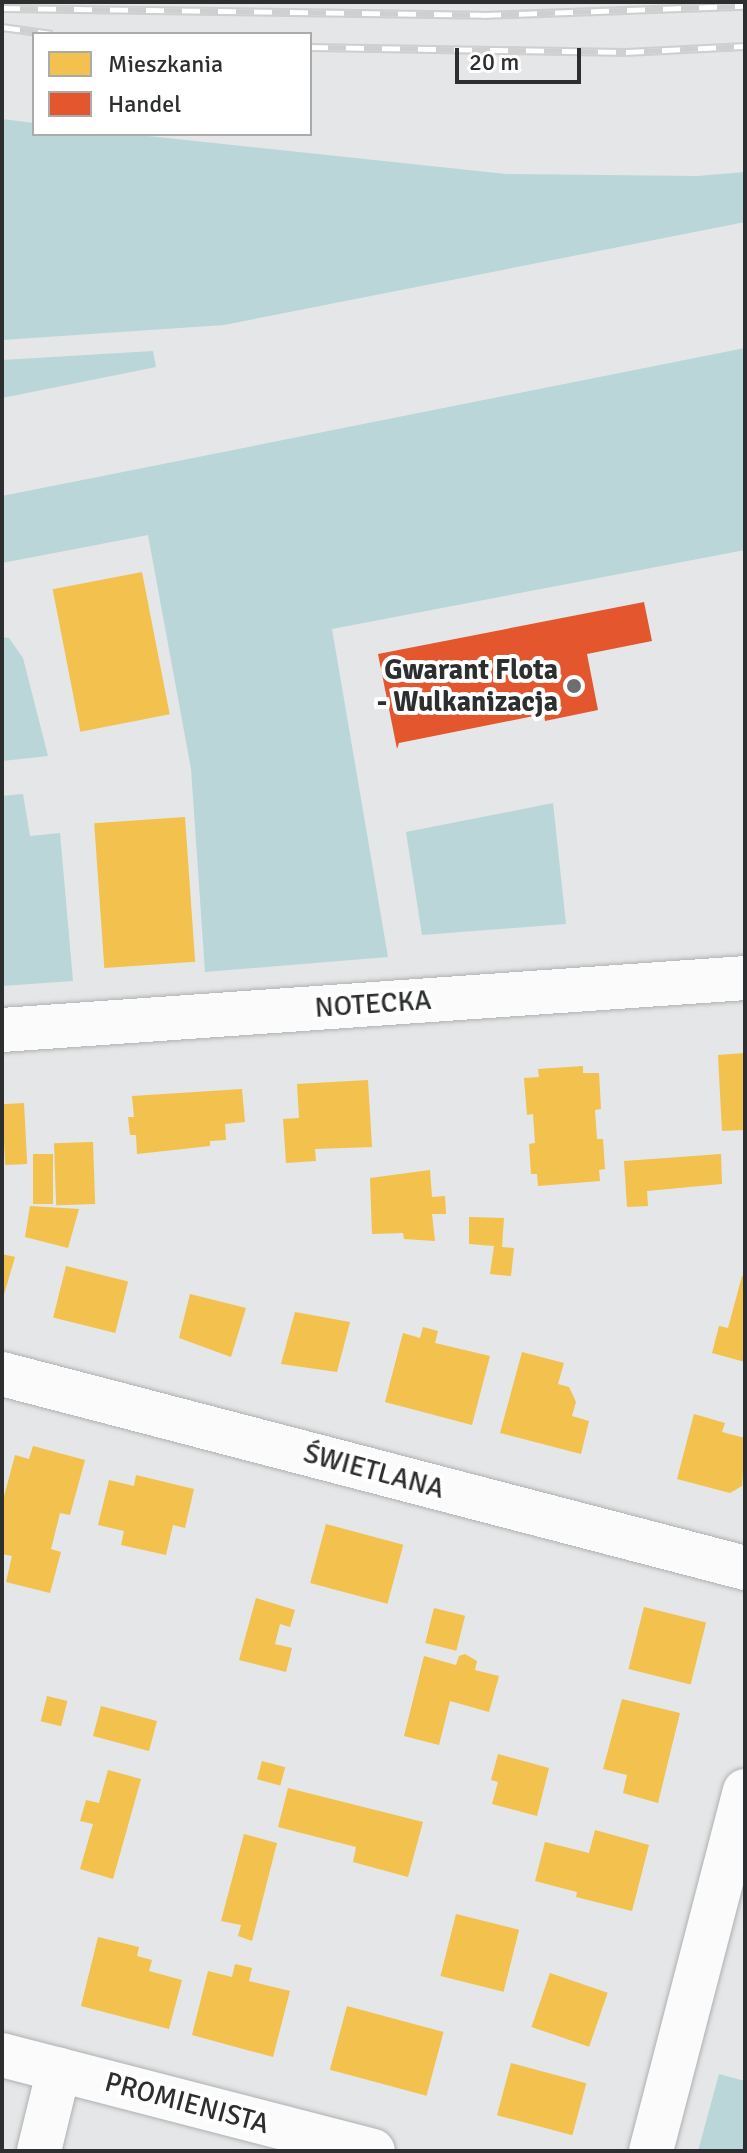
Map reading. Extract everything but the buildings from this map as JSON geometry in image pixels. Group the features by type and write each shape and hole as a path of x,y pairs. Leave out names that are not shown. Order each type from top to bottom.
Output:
{"street":[{"name":"NOTECKA","path":"2,1030 745,978"},
{"name":"ŚWIETLANA","path":"2,1374 745,1568"},
{"path":"651,2151 745,1791"},
{"name":"PROMIENISTA","path":"2,2055 373,2151"},
{"path":"39,2151 59,2069"}],"shaded area":[{"path":"2,119 32,123 32,136 148,136 506,174 697,176 745,172 745,222 224,325 2,340"},
{"path":"745,348 745,550 332,629 388,957 205,972 191,769 148,535 2,563 2,496"},
{"path":"153,351 156,367 2,398 2,360"},
{"path":"2,637 9,638 23,658 48,756 2,761"},
{"path":"23,794 30,836 60,833 73,981 2,986 2,796"},
{"path":"553,803 566,924 422,935 406,832"},
{"path":"719,2074 745,2081 745,2151 698,2151"}],"railway":[{"path":"2,8 483,15 745,6"},
{"path":"2,27 38,32"},
{"path":"312,47 626,52 745,46"}],"place":[{"name":"Gwarant Flota - Wulkanizacja","path":"574,686"}]}
